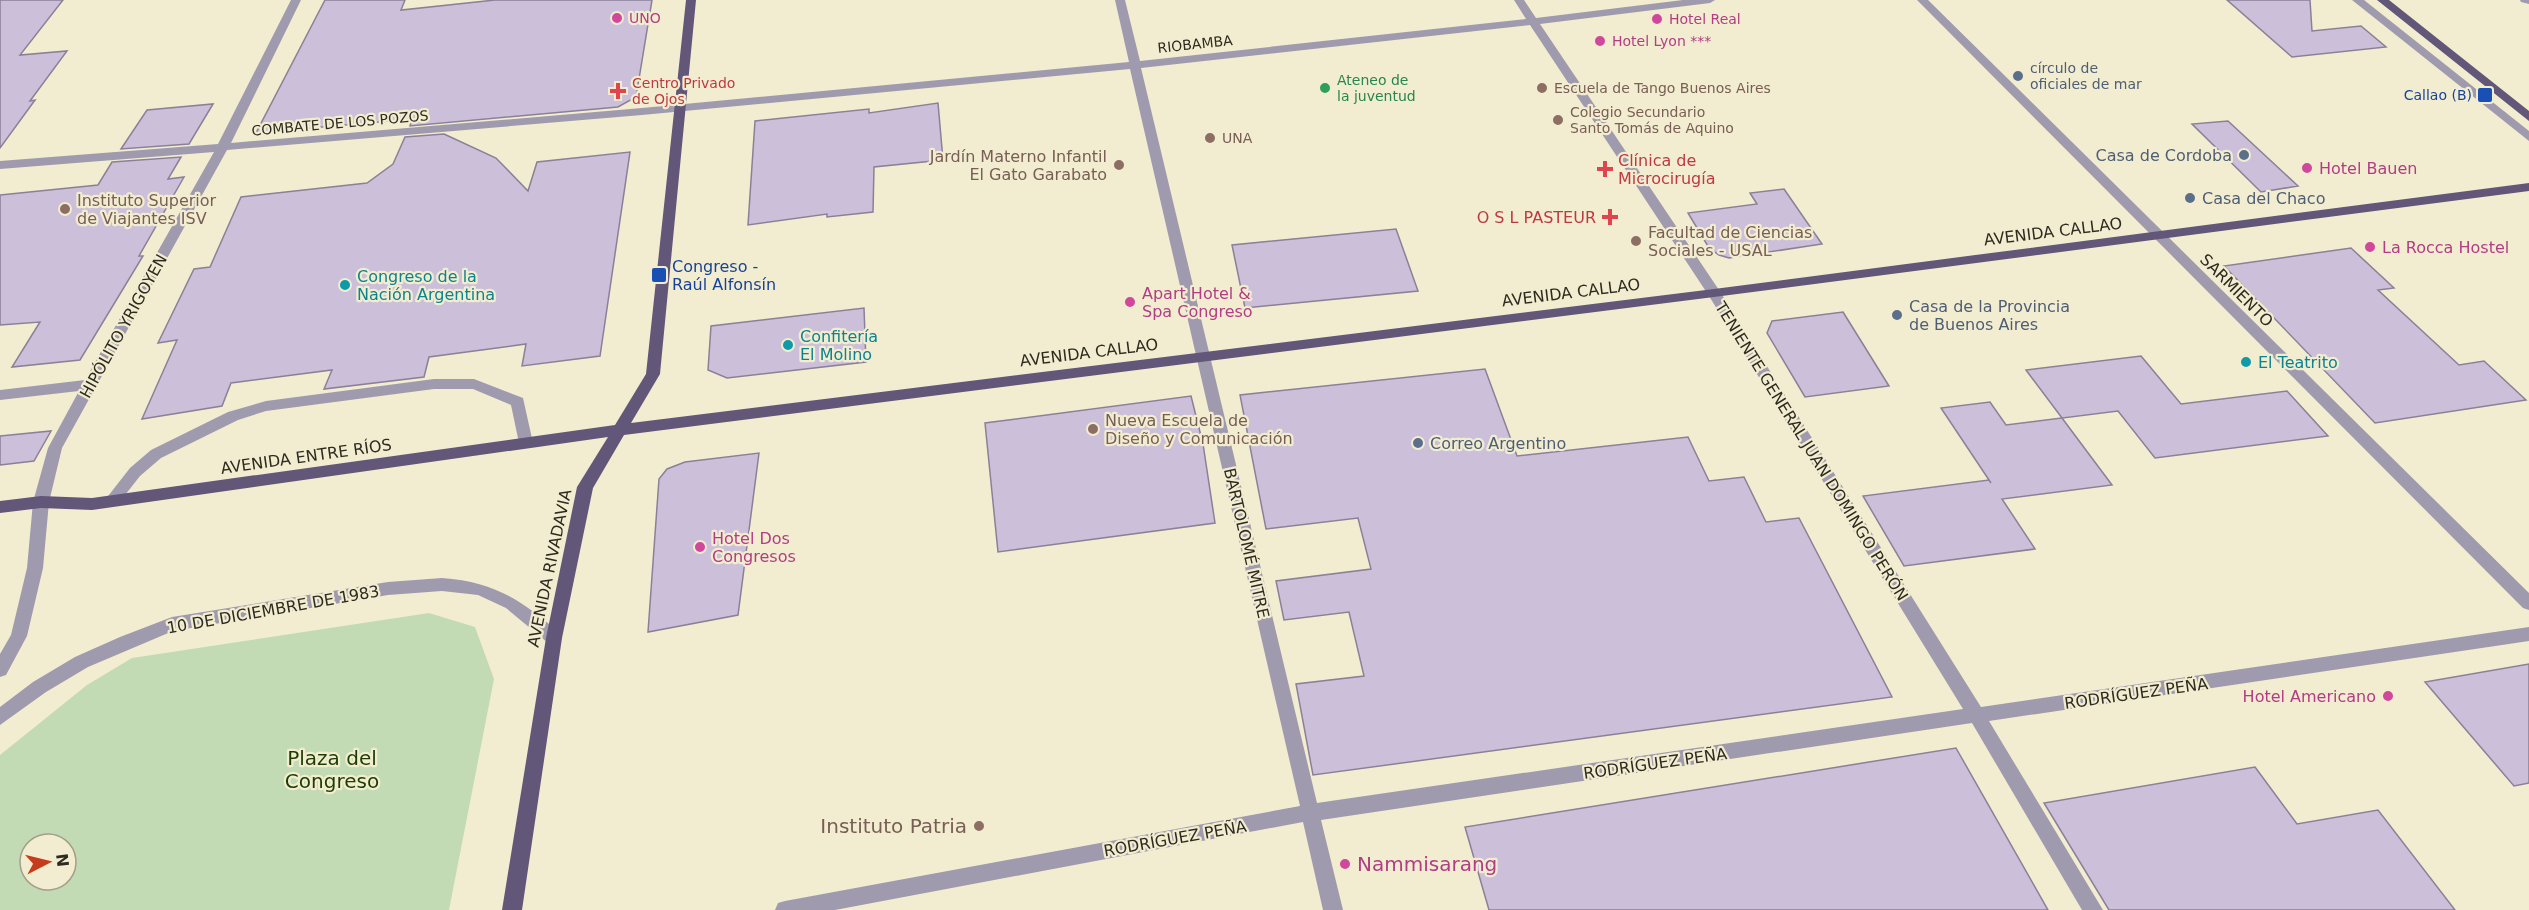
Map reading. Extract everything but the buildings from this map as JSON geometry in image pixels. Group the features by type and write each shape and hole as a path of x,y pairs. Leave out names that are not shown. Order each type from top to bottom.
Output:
{"main road":[{"name":"AVENIDA RIVADAVIA","path":"512,910 554,638 585,487 653,374 692,0"},
{"path":"2382,0 2529,117"},
{"name":"AVENIDA CALLAO","path":"618,430 1714,293 2529,187"},
{"name":"AVENIDA ENTRE RÍOS","path":"0,507 41,502 92,504 618,430"}],"street":[{"name":"HIPÓLITO YRIGOYEN","path":"0,670 19,636 35,568 41,502 55,448 222,148 296,0"},
{"name":"BARTOLOMÉ MITRE","path":"1120,0 1137,65 1309,813 1334,910"},
{"name":"TENIENTE GENERAL JUAN DOMINGO PERÓN","path":"1519,0 1714,293 1977,716 2093,910"},
{"name":"RIOBAMBA","path":"681,109 1137,65 1535,22 1710,0"},
{"name":"SARMIENTO","path":"1922,0 2529,603"},
{"path":"2357,0 2529,137"},
{"name":"COMBATE DE LOS POZOS","path":"0,165 681,109"},
{"path":"113,500 135,472 167,449 233,416 266,406 320,397 434,384 474,384 518,402 525,443"},
{"path":"0,395 90,385"},
{"name":"10 DE DICIEMBRE DE 1983","path":"0,717 64,670 142,634 172,624 326,597 428,584 467,586 496,595 515,606 554,638"},
{"name":"RODRÍGUEZ PEÑA","path":"784,910 1309,813 2529,634"}],"green space":[{"name":"Plaza del Congreso","path":"429,613 475,627 494,679 449,910 0,910 0,755 87,685 132,658"}],"place":[{"name":"UNO","path":"617,18"},
{"name":"Hotel Real","path":"1657,19"},
{"name":"Hotel Lyon ***","path":"1600,41"},
{"name":"círculo de oficiales de mar","path":"2018,76"},
{"name":"Ateneo de la juventud","path":"1325,88"},
{"name":"Escuela de Tango Buenos Aires","path":"1542,88"},
{"name":"Centro Privado de Ojos","path":"618,91"},
{"name":"Callao (B)","path":"2485,95"},
{"name":"Colegio Secundario Santo Tomás de Aquino","path":"1558,120"},
{"name":"UNA","path":"1210,138"},
{"name":"Casa de Cordoba","path":"2244,155"},
{"name":"Jardín Materno Infantil El Gato Garabato","path":"1119,165"},
{"name":"Hotel Bauen","path":"2307,168"},
{"name":"Clínica de Microcirugía","path":"1605,169"},
{"name":"Casa del Chaco","path":"2190,198"},
{"name":"Instituto Superior de Viajantes ISV","path":"65,209"},
{"name":"O S L PASTEUR","path":"1610,217"},
{"name":"Facultad de Ciencias Sociales - USAL","path":"1636,241"},
{"name":"La Rocca Hostel","path":"2370,247"},
{"name":"Congreso - Raúl Alfonsín","path":"659,275"},
{"name":"Congreso de la Nación Argentina","path":"345,285"},
{"name":"Apart Hotel & Spa Congreso","path":"1130,302"},
{"name":"Casa de la Provincia de Buenos Aires","path":"1897,315"},
{"name":"Confitería El Molino","path":"788,345"},
{"name":"El Teatrito","path":"2246,362"},
{"name":"Nueva Escuela de Diseño y Comunicación","path":"1093,429"},
{"name":"Correo Argentino","path":"1418,443"},
{"name":"Hotel Dos Congresos","path":"700,547"},
{"name":"Hotel Americano","path":"2388,696"},
{"name":"Instituto Patria","path":"979,826"},
{"name":"Nammisarang","path":"1345,864"}]}
